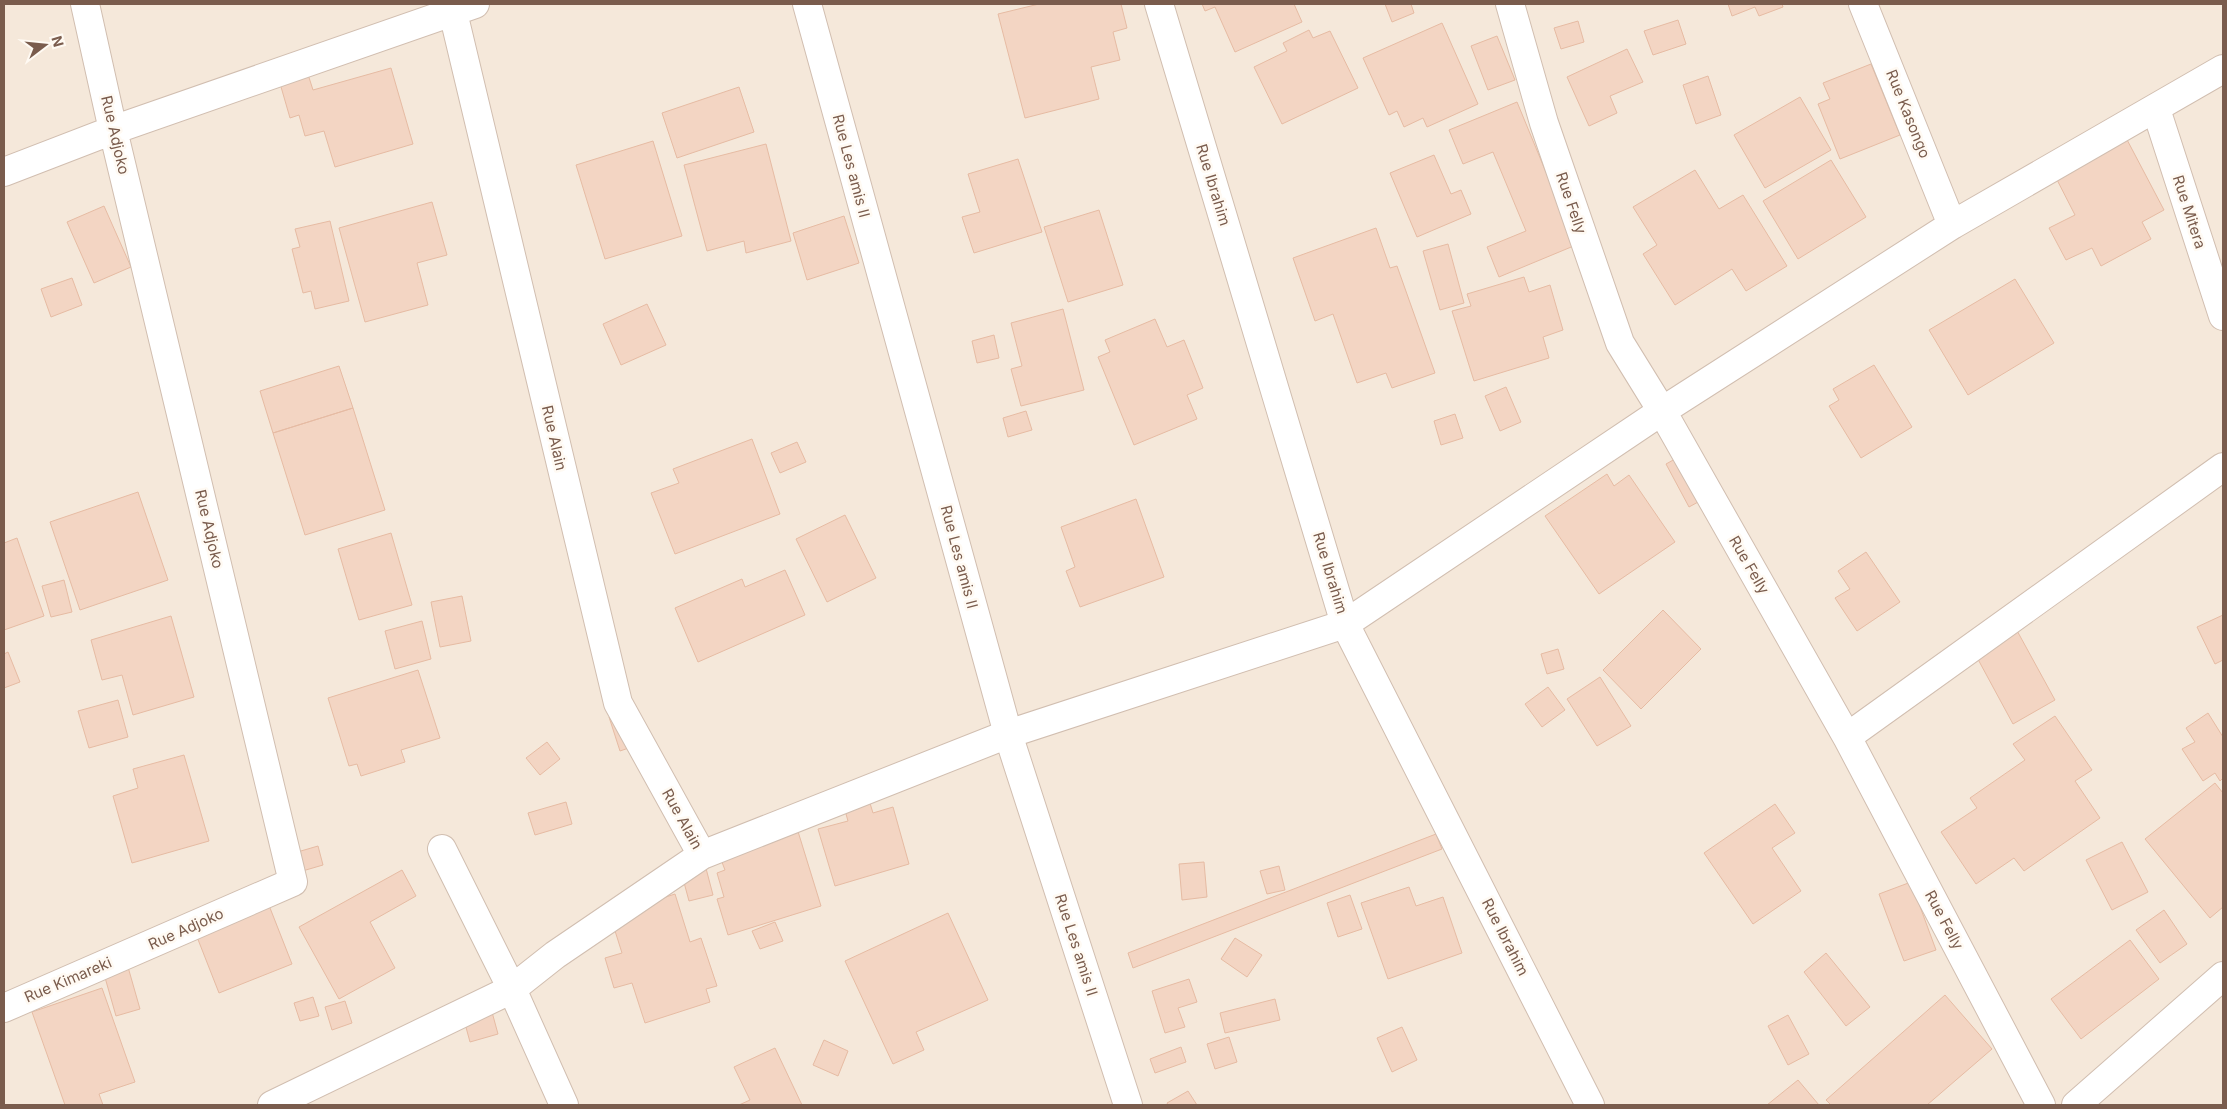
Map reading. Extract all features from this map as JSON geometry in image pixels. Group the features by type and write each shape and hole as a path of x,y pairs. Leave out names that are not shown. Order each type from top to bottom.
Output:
{"street":[{"name":"Rue Adjoko","path":"85,4 113,130 294,882 132,953"},
{"name":"Rue Les amis II","path":"807,4 1008,734 1128,1105"},
{"name":"Rue Ibrahim","path":"1159,4 1345,624 1590,1105"},
{"name":"Rue Felly","path":"1510,4 1544,123 1620,343 1662,411 1847,737 2041,1105"},
{"name":"Rue Kasongo","path":"1863,4 1952,225"},
{"path":"4,172 113,130 459,6"},
{"name":"Rue Alain","path":"459,6 618,703 702,855"},
{"path":"272,1105 512,988 555,955 702,855 1008,734 1345,624 1662,411 1952,225 2223,69"},
{"name":"Rue Mitera","path":"2156,109 2223,316"},
{"path":"1847,737 2223,468"},
{"path":"442,849 512,988 564,1105"},
{"name":"Rue Kimareki","path":"4,1008 132,953"},
{"path":"2076,1105 2223,976"}],"shaded area":[{"path":"4,4 2223,4 2223,1105 4,1105"}],"building":[{"path":"1039,4 1121,4 1127,28 1113,32 1120,60 1091,67 1099,99 1025,118 998,14"},
{"path":"1202,4 1294,4 1302,22 1235,52 1215,7 1205,11"},
{"path":"1385,4 1411,4 1414,13 1392,22"},
{"path":"1728,4 1782,4 1783,7 1759,16 1755,7 1732,16"},
{"path":"1678,20 1686,44 1653,55 1644,31"},
{"path":"1578,21 1584,42 1561,49 1554,28"},
{"path":"1442,23 1478,104 1427,127 1423,118 1404,127 1397,111 1389,115 1363,58"},
{"path":"1309,30 1313,38 1330,31 1358,88 1282,124 1254,67 1287,51 1283,43"},
{"path":"1497,36 1515,80 1488,90 1471,46"},
{"path":"1627,49 1643,82 1610,96 1617,113 1589,126 1567,77"},
{"path":"1871,64 1900,135 1840,159 1818,104 1830,99 1823,83"},
{"path":"305,65 313,90 391,68 413,144 335,167 324,131 305,136 299,115 290,118 277,73"},
{"path":"1708,76 1721,115 1696,124 1683,85"},
{"path":"739,87 754,132 677,158 662,113"},
{"path":"1800,97 1831,150 1765,188 1734,135"},
{"path":"1517,102 1576,245 1499,277 1487,247 1526,231 1493,152 1463,164 1449,130"},
{"path":"2124,134 2164,210 2142,222 2151,239 2101,266 2092,248 2066,260 2049,228 2075,215 2052,170"},
{"path":"653,141 682,236 605,259 576,165"},
{"path":"766,144 791,241 746,253 744,241 707,251 684,165"},
{"path":"1434,155 1451,194 1461,190 1471,214 1417,237 1390,173"},
{"path":"1018,159 1042,232 974,253 962,217 980,212 968,174"},
{"path":"1831,160 1866,217 1798,259 1763,201"},
{"path":"1695,170 1719,209 1743,195 1787,266 1746,291 1732,269 1675,305 1643,254 1657,245 1633,207"},
{"path":"432,202 447,255 417,263 428,305 365,322 339,228"},
{"path":"104,206 131,267 94,283 67,222"},
{"path":"1099,210 1123,285 1068,302 1044,227"},
{"path":"844,216 859,263 807,280 793,233"},
{"path":"330,221 349,301 315,309 311,291 303,293 292,249 300,247 295,229"},
{"path":"1376,228 1390,268 1397,266 1435,373 1392,388 1386,373 1357,383 1333,314 1315,321 1293,258"},
{"path":"1448,244 1464,303 1440,310 1423,251"},
{"path":"1524,277 1529,292 1550,285 1563,330 1543,337 1549,358 1474,381 1452,311 1471,306 1467,294"},
{"path":"72,278 82,305 51,317 41,289"},
{"path":"2015,279 2054,343 1968,395 1929,330"},
{"path":"647,304 666,345 621,365 603,324"},
{"path":"1063,309 1084,390 1021,406 1011,369 1022,366 1011,323"},
{"path":"1155,319 1167,347 1184,340 1203,388 1187,395 1197,419 1134,445 1098,357 1110,352 1105,340"},
{"path":"994,335 999,358 977,363 972,341"},
{"path":"1874,365 1912,427 1861,458 1829,406 1839,400 1833,389"},
{"path":"339,366 353,408 273,433 260,391"},
{"path":"1506,387 1521,422 1500,431 1485,396"},
{"path":"353,408 385,510 305,535 273,433"},
{"path":"1026,411 1032,430 1008,437 1003,418"},
{"path":"1455,414 1463,438 1441,445 1434,421"},
{"path":"752,439 780,514 675,554 651,493 679,483 673,469"},
{"path":"797,442 806,462 780,473 771,453"},
{"path":"1686,453 1709,496 1689,507 1666,464"},
{"path":"1607,474 1614,486 1629,475 1675,542 1599,594 1545,516"},
{"path":"138,492 168,580 80,610 50,522"},
{"path":"1136,499 1164,577 1080,607 1066,571 1075,567 1061,527"},
{"path":"845,515 876,578 827,602 796,539"},
{"path":"391,533 412,605 359,620 338,549"},
{"path":"17,538 44,616 4,630 4,543"},
{"path":"1866,552 1900,602 1857,631 1835,598 1850,589 1838,571"},
{"path":"785,570 805,615 698,662 675,608 742,579 745,587"},
{"path":"64,580 72,612 51,617 42,586"},
{"path":"462,596 471,641 440,647 431,602"},
{"path":"1663,610 1701,649 1641,709 1603,670"},
{"path":"2223,615 2223,660 2215,664 2197,627"},
{"path":"171,616 194,697 133,715 122,675 102,680 91,640"},
{"path":"2009,616 2055,700 2013,724 1967,639"},
{"path":"422,621 431,659 395,669 385,631"},
{"path":"1558,649 1564,669 1547,674 1541,654"},
{"path":"8,652 20,682 4,688 4,654"},
{"path":"418,670 440,738 401,750 405,762 361,776 357,764 349,766 328,698"},
{"path":"1600,677 1631,726 1597,746 1567,699"},
{"path":"1548,687 1565,710 1542,727 1525,704"},
{"path":"118,700 128,737 89,748 78,711"},
{"path":"635,709 646,742 620,751 609,717"},
{"path":"2208,713 2223,737 2223,778 2220,781 2215,773 2203,781 2182,749 2195,742 2186,728"},
{"path":"2055,716 2092,770 2075,781 2100,818 2024,871 2014,858 1976,884 1941,832 1977,808 1970,798 2025,760 2013,744"},
{"path":"547,742 560,759 540,775 526,758"},
{"path":"184,755 209,841 132,863 113,796 138,788 133,769"},
{"path":"2215,783 2223,793 2223,907 2210,918 2145,839"},
{"path":"869,800 873,813 893,807 909,864 835,886 818,829 848,821 844,807"},
{"path":"566,802 572,824 535,835 528,813"},
{"path":"1775,804 1795,833 1772,848 1801,891 1753,924 1704,853"},
{"path":"796,825 821,906 728,935 717,899 724,897 717,873 725,870 720,857"},
{"path":"1436,834 1442,849 1133,968 1128,953"},
{"path":"2122,842 2148,892 2112,910 2086,860"},
{"path":"318,846 323,865 299,872 294,853"},
{"path":"703,857 713,895 689,901 679,864"},
{"path":"1204,862 1207,897 1182,900 1179,864"},
{"path":"1279,866 1285,890 1267,894 1260,871"},
{"path":"402,870 416,896 370,922 395,968 339,999 299,927"},
{"path":"1911,882 1936,950 1904,961 1879,894"},
{"path":"261,885 292,964 219,993 188,914"},
{"path":"1409,887 1416,906 1443,897 1462,953 1388,979 1361,903"},
{"path":"675,894 690,942 701,938 717,986 706,989 710,1002 645,1023 632,983 614,988 605,958 622,953 610,915"},
{"path":"1350,895 1362,929 1338,937 1327,903"},
{"path":"2164,910 2187,944 2160,963 2136,930"},
{"path":"948,913 988,1000 916,1032 924,1050 893,1064 845,961"},
{"path":"775,922 783,941 760,949 752,931"},
{"path":"1235,938 1262,955 1247,977 1221,959"},
{"path":"2130,940 2159,979 2081,1039 2051,999"},
{"path":"1826,953 1870,1007 1846,1026 1804,972"},
{"path":"128,967 140,1009 116,1016 104,974"},
{"path":"1189,979 1197,1002 1178,1008 1185,1027 1165,1033 1152,991"},
{"path":"102,988 135,1082 99,1094 103,1105 65,1105 32,1012"},
{"path":"1945,995 1992,1049 1927,1105 1831,1105 1826,1100"},
{"path":"313,997 319,1016 300,1021 294,1003"},
{"path":"1275,999 1280,1020 1225,1033 1220,1013"},
{"path":"345,1001 352,1023 332,1030 325,1007"},
{"path":"492,1012 498,1034 470,1042 464,1020"},
{"path":"1788,1015 1809,1054 1788,1065 1768,1026"},
{"path":"1402,1027 1417,1060 1392,1072 1377,1038"},
{"path":"1229,1037 1237,1062 1215,1069 1207,1044"},
{"path":"824,1040 848,1051 838,1076 813,1065"},
{"path":"1181,1047 1186,1062 1155,1073 1150,1059"},
{"path":"775,1048 802,1105 739,1105 750,1100 734,1067"},
{"path":"1798,1080 1819,1105 1767,1105"},
{"path":"1188,1091 1197,1105 1168,1105 1167,1103"}]}
